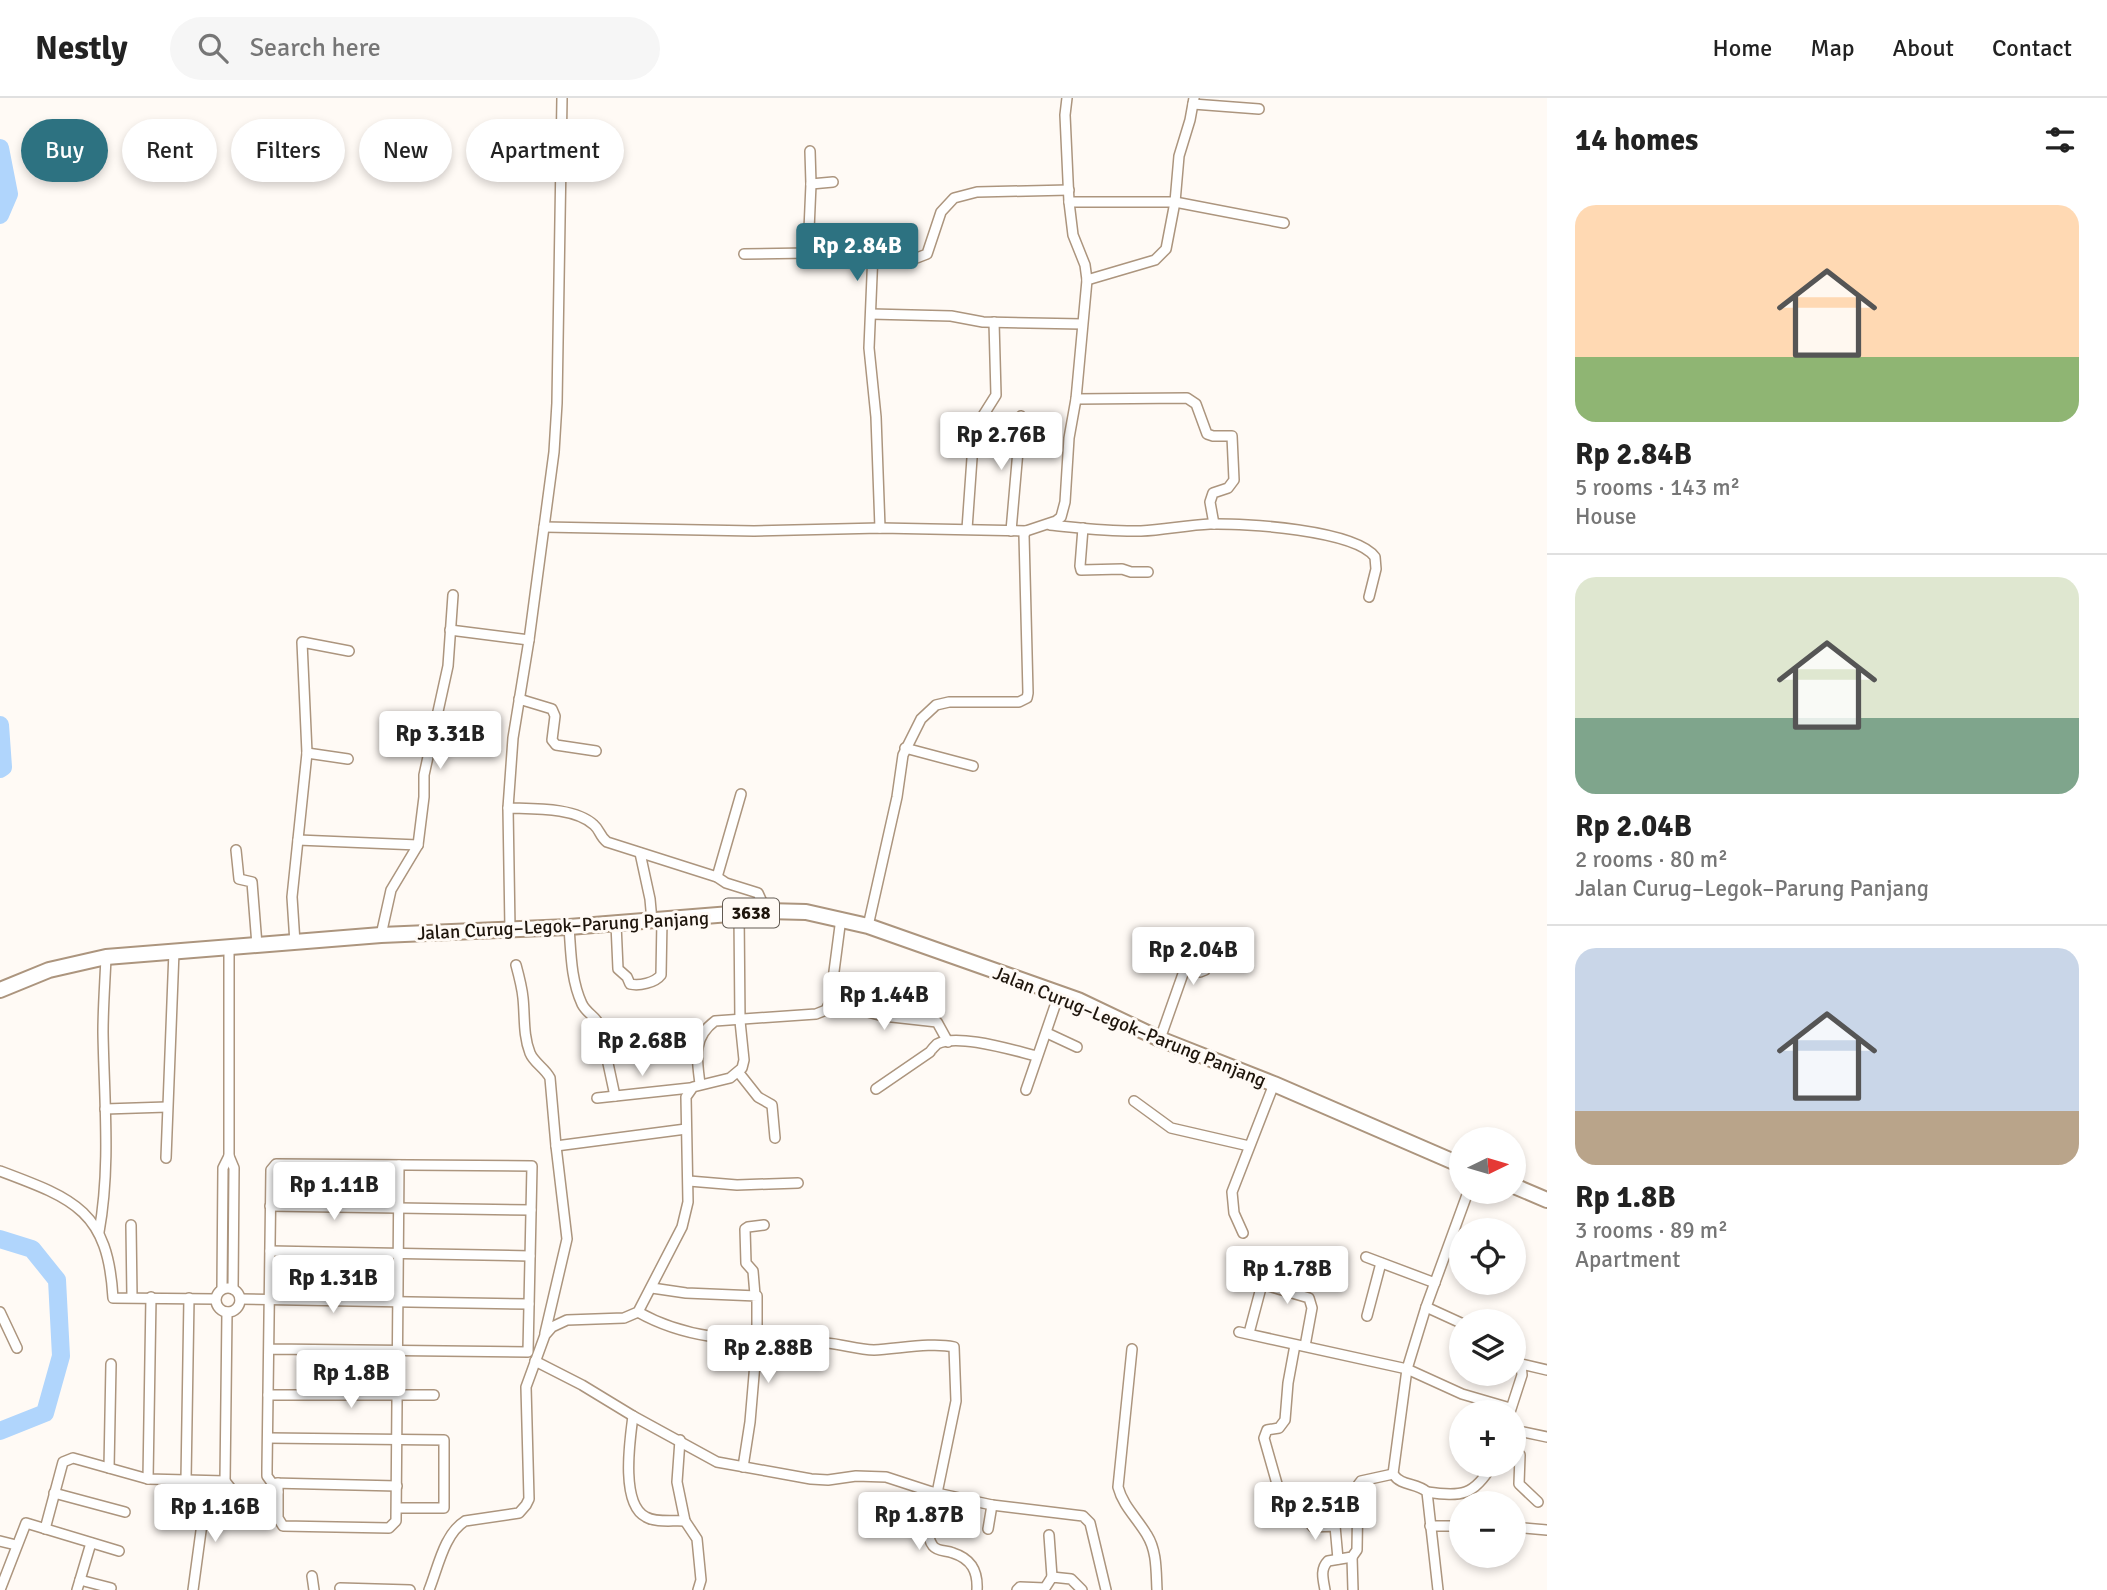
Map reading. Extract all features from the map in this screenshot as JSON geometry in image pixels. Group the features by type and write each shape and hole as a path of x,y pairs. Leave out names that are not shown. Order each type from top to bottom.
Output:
{"main road":[{"name":"Jalan Curug–Legok–Parung Panjang","path":"0,990 49,970 106,957 381,936 616,924 766,911 806,912 868,926 1078,1000 1160,1039 1274,1084 1449,1160"},
{"path":"1526,1191 1547,1200"}],"street":[{"path":"510,929 508,808 519,699 554,452 562,98"},
{"path":"544,527 754,531 880,528 1026,531 1050,524 1060,517 1065,502 1069,438 1076,399 1087,280 1085,265 1073,235 1069,202 1065,114 1067,98"},
{"path":"1087,280 1155,260 1163,254 1169,242 1180,156 1193,101 1259,109"},
{"path":"808,253 810,151"},
{"path":"811,184 833,182"},
{"path":"744,254 873,252 914,260 922,258 930,248 941,212 949,201 965,193 1069,190"},
{"path":"1069,202 1175,202 1284,223"},
{"path":"873,252 869,348 876,417 880,528"},
{"path":"871,314 951,316 971,321 1082,324"},
{"path":"967,529 974,430 996,395 994,322"},
{"path":"1076,399 1187,398 1196,404 1207,434 1233,436 1234,480 1228,488 1213,493 1210,502 1214,524"},
{"path":"1011,531 1021,416"},
{"path":"1050,524 1100,531 1142,531 1214,524 1316,532 1357,544 1372,553 1376,563 1369,597"},
{"path":"1083,528 1081,570 1122,569 1148,572"},
{"path":"868,926 890,831 905,748 921,719 936,705 967,701 1010,704 1027,698 1024,556 1026,531"},
{"path":"381,936 391,890 418,845 424,775 444,685 453,595"},
{"path":"450,630 529,640"},
{"path":"295,943 292,897 307,753 302,642 349,651"},
{"path":"519,699 552,709 555,716 552,740 556,745 596,751"},
{"path":"905,748 973,766"},
{"path":"307,753 348,759"},
{"path":"717,877 741,794"},
{"path":"508,808 569,813 595,825 600,837 607,842 758,893 766,911"},
{"path":"298,841 418,845"},
{"path":"236,850 239,879 249,881 252,885 257,945"},
{"path":"616,924 618,969 630,984 654,981 661,975 657,920 640,853"},
{"path":"597,1098 690,1088 730,1078 739,1073 744,1060 740,1021 739,914"},
{"path":"700,1084 697,1057 699,1038 715,1021 816,1014 826,1010 830,1002 841,918"},
{"path":"569,927 572,974 584,1007 598,1020 615,1096"},
{"path":"1160,1039 1184,971 1205,970 1218,940 1240,947"},
{"path":"229,948 229,1156 234,1168 233,1289"},
{"path":"166,1158 174,951"},
{"path":"99,1232 106,1170 103,1028 106,957"},
{"path":"429,1590 448,1540 458,1525 465,1521 519,1513 529,1499 525,1401 529,1375 545,1335 567,1239 555,1146 550,1078 547,1071 534,1060 528,1048 523,1025 522,988 516,965"},
{"path":"1026,1090 1059,994"},
{"path":"830,1002 883,1016 937,1022 948,1042"},
{"path":"1047,1033 1077,1047"},
{"path":"876,1089 936,1045 948,1042 986,1043 1037,1056"},
{"path":"739,1073 758,1097 772,1105 775,1138"},
{"path":"1243,1233 1234,1213 1232,1192 1274,1084"},
{"path":"545,1335 552,1327 568,1320 624,1318 638,1312 682,1227 688,1202 686,1097 690,1088"},
{"path":"1134,1101 1171,1128 1249,1146"},
{"path":"105,1109 167,1107"},
{"path":"555,1146 686,1129"},
{"path":"215,1298 222,1289 223,1168 229,1156"},
{"path":"269,1349 528,1352 532,1166 276,1164 271,1170 267,1476 278,1488"},
{"path":"278,1488 278,1518 284,1526 389,1528 396,1521 399,1165"},
{"path":"0,1171 36,1185 75,1205 93,1223 111,1266 113,1298 215,1298"},
{"path":"689,1181 737,1185 798,1182"},
{"path":"1464,1204 1426,1307 1407,1369 1393,1474 1401,1483 1422,1488 1427,1492 1460,1495 1468,1492 1484,1477"},
{"path":"270,1206 531,1210"},
{"path":"131,1225 132,1297"},
{"path":"743,1467 758,1340 758,1300 755,1295 753,1271 747,1263 745,1229 764,1225"},
{"path":"270,1251 530,1255"},
{"path":"1366,1257 1435,1283"},
{"path":"1367,1316 1381,1263"},
{"path":"1245,1282 1262,1284 1309,1298 1312,1308 1288,1383 1285,1420 1282,1426 1267,1430 1264,1437 1284,1513"},
{"path":"1249,1333 1262,1284"},
{"path":"652,1288 686,1293 755,1295"},
{"path":"215,1298 218,1308 227,1312 235,1310 240,1300 239,1293 233,1289 222,1289"},
{"path":"148,1479 151,1297"},
{"path":"186,1480 189,1298"},
{"path":"240,1300 529,1304"},
{"path":"1426,1307 1449,1318"},
{"path":"0,1312 17,1348"},
{"path":"227,1312 225,1481 228,1487 232,1490 397,1486"},
{"path":"638,1312 668,1326 705,1336 822,1343 866,1350 917,1346 954,1347 956,1401 928,1518 930,1540 939,1550 955,1553 968,1560 978,1576 977,1590"},
{"path":"1239,1332 1407,1369 1480,1400"},
{"path":"1132,1349 1118,1487 1122,1500 1154,1549 1157,1590"},
{"path":"535,1361 717,1462 811,1479 886,1477 992,1505 1079,1515 1090,1523 1106,1590"},
{"path":"109,1468 111,1364"},
{"path":"1526,1364 1547,1370"},
{"path":"268,1395 434,1395"},
{"path":"632,1416 627,1468 635,1506 649,1519 685,1521"},
{"path":"1526,1433 1547,1437"},
{"path":"268,1438 444,1440 444,1508 397,1508"},
{"path":"680,1440 677,1482 685,1521 697,1539 701,1580 698,1590"},
{"path":"45,1529 63,1462 67,1459 73,1458 148,1479 225,1481"},
{"path":"1353,1590 1352,1557 1357,1550 1358,1485 1393,1474"},
{"path":"1519,1477 1519,1484 1538,1502"},
{"path":"1427,1492 1438,1590"},
{"path":"54,1493 125,1512"},
{"path":"193,1590 206,1494"},
{"path":"988,1529 992,1505"},
{"path":"1309,1522 1313,1527 1335,1525 1338,1559"},
{"path":"0,1590 26,1523 119,1551"},
{"path":"1430,1526 1449,1526"},
{"path":"1526,1528 1547,1530"},
{"path":"1017,1590 1020,1587 1045,1588 1052,1577 1049,1535"},
{"path":"0,1541 16,1545"},
{"path":"77,1590 91,1543"},
{"path":"1325,1590 1323,1568 1328,1561 1352,1557"},
{"path":"312,1576 314,1590"},
{"path":"1052,1577 1071,1579 1082,1590"},
{"path":"80,1580 111,1588"},
{"path":"340,1588 410,1590"}],"waterway":[{"path":"0,148 9,194 0,215"},
{"path":"0,725 3,767 0,769"},
{"path":"0,1239 32,1249 57,1280 61,1356 45,1413 0,1431"}]}
